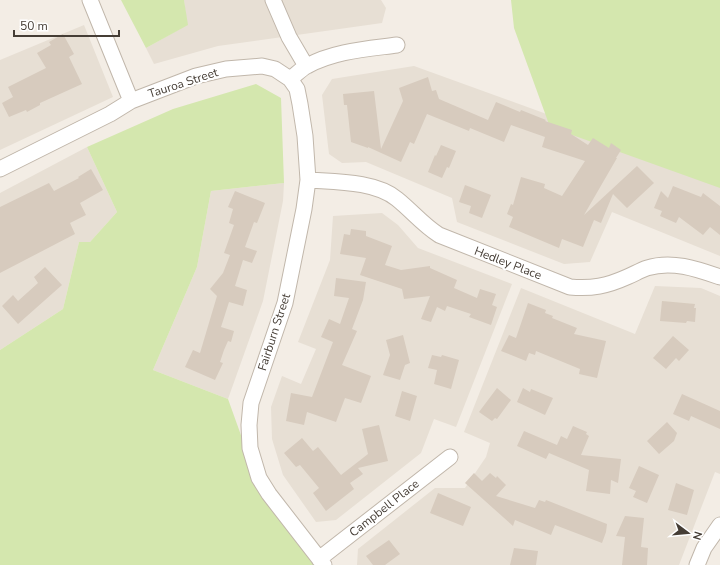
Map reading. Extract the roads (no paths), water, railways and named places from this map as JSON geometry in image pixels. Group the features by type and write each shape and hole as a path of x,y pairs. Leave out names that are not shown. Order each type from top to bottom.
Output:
{"street":[{"path":"90,0 131,101"},
{"path":"273,0 289,38 306,66"},
{"path":"290,79 306,66 325,58 342,53 397,45"},
{"name":"Tauroa Street","path":"0,169 110,114 131,101 196,76 226,69 262,66 275,69 290,79"},
{"name":"Fairburn Street","path":"290,79 297,89 300,104 305,136 308,180 299,240 285,303 251,403 249,425 250,448 259,478 280,510 321,562"},
{"name":"Hedley Place","path":"308,180 365,185 379,190 396,198 427,227 439,235 570,287 585,288 603,286 647,268 662,265 680,265 720,277"},
{"name":"Campbell Place","path":"321,562 450,457"},
{"path":"697,565 704,548 720,525"}]}
